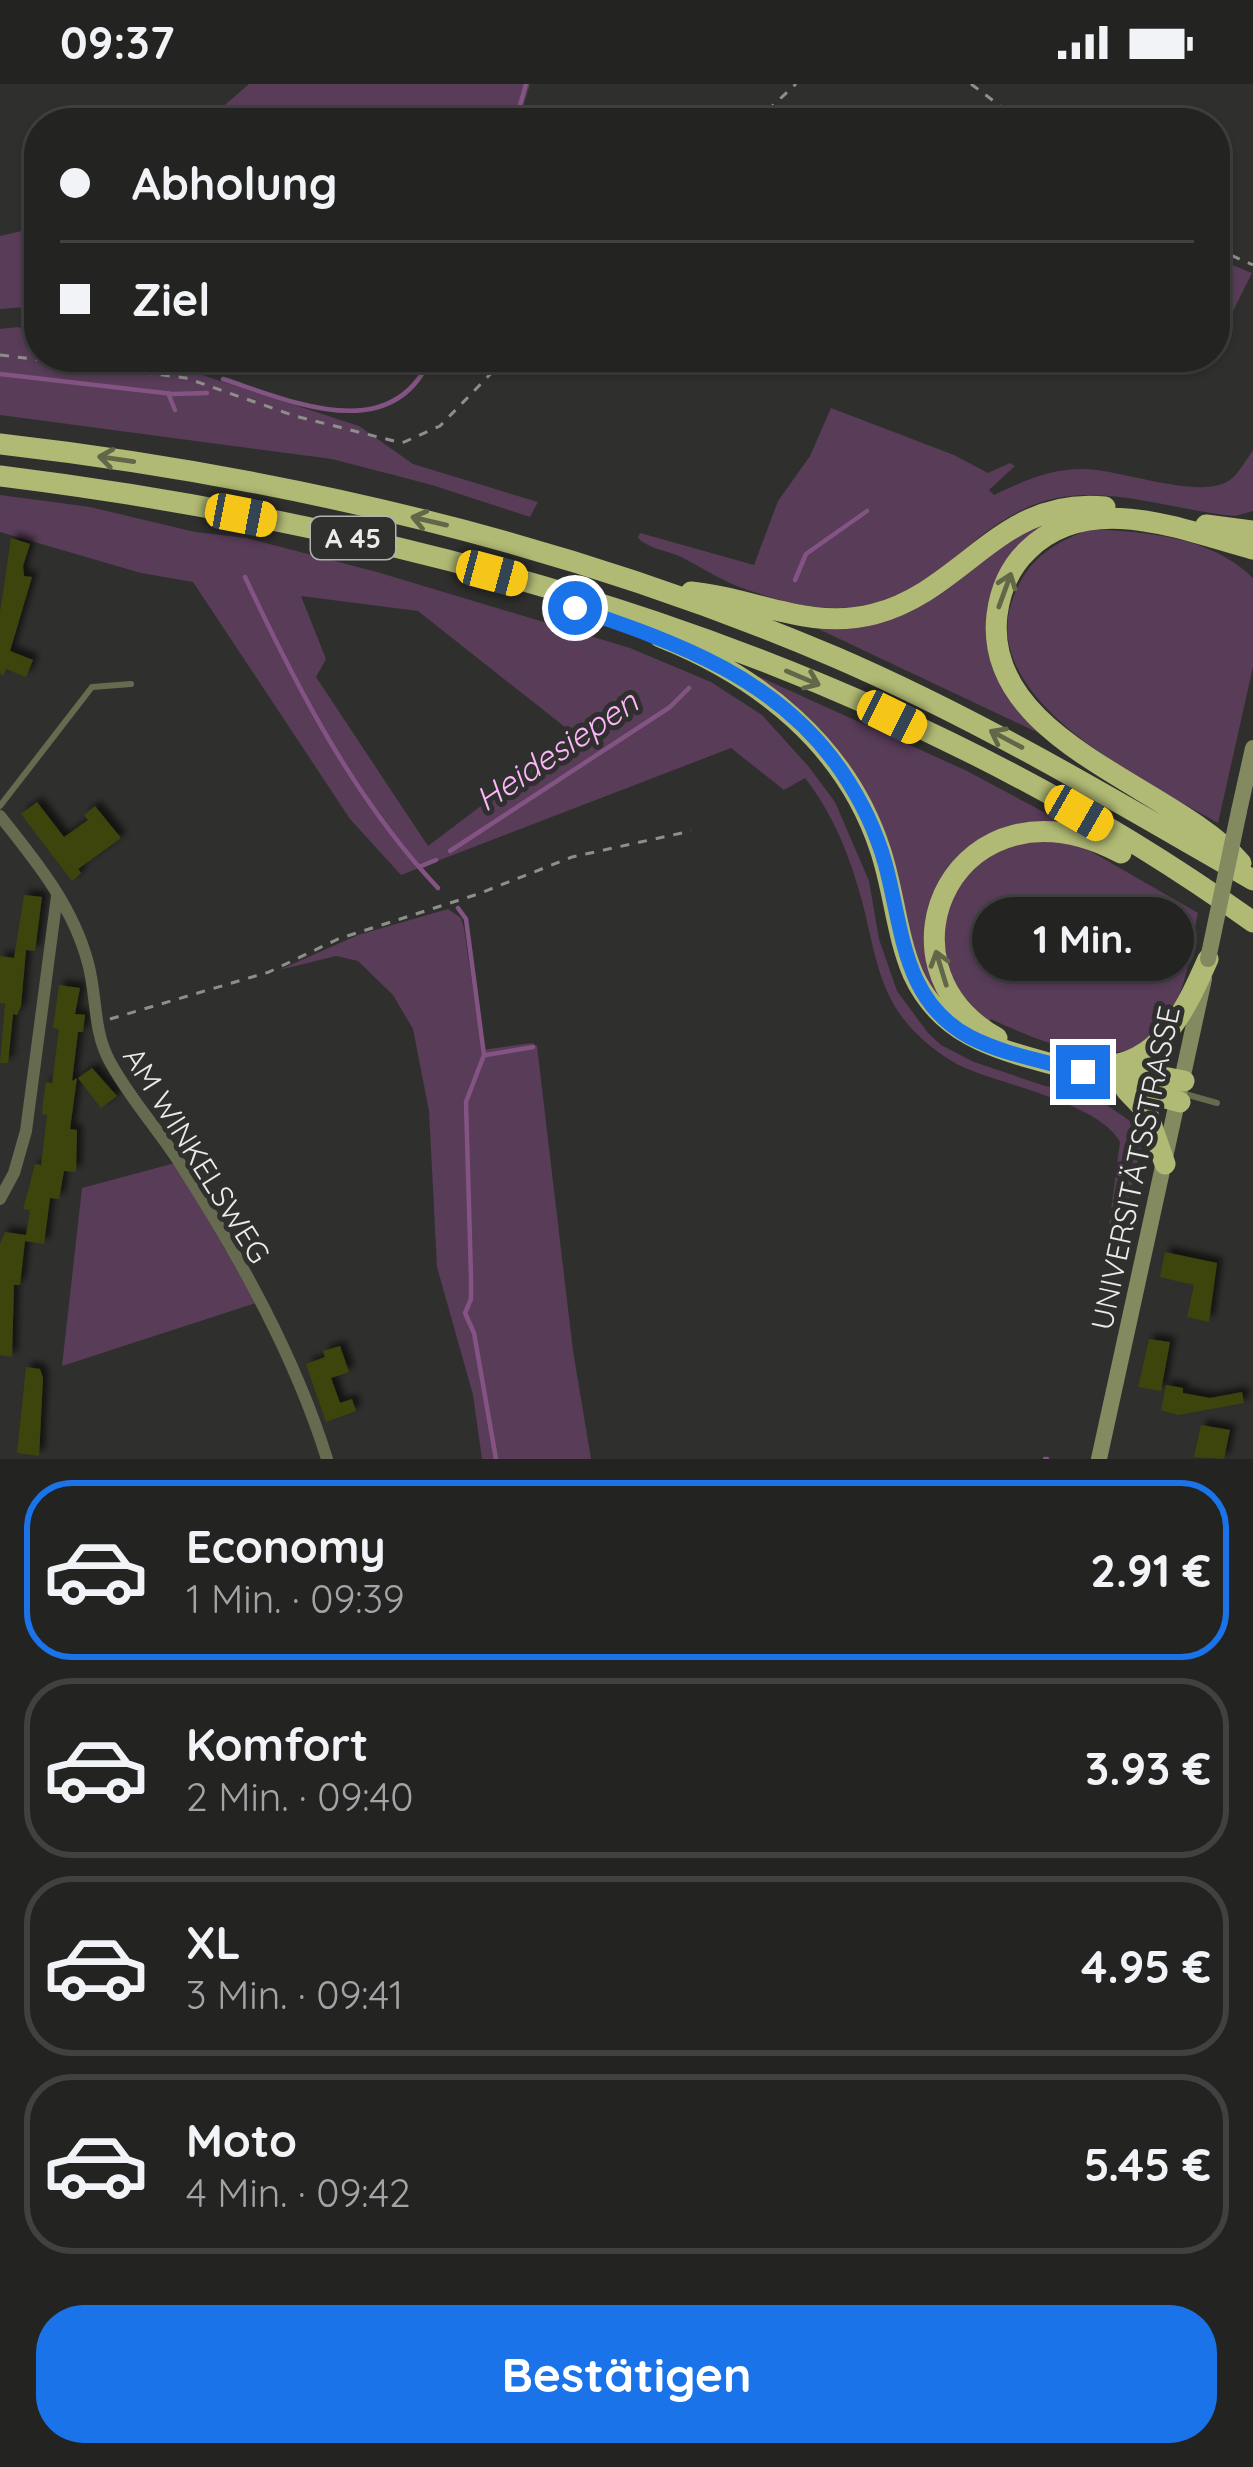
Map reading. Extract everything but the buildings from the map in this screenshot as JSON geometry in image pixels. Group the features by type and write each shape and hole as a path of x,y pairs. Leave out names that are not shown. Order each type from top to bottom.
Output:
{"highway":[{"name":"A 45","path":"0,444 232,476 448,525 662,589 837,658 967,718 1092,784 1253,879"},
{"name":"A 45","path":"0,476 345,536 620,609 727,647 910,726 1162,860 1248,919"},
{"path":"662,589 728,596 790,616 842,620 875,614 911,600 1005,530 1060,507 1098,506 1240,530 1253,548"},
{"path":"1240,530 1112,518 1065,525 1039,540 1014,566 998,605 997,645 1016,691 1044,721 1098,765 1220,839 1253,879"},
{"path":"1240,530 1253,561"},
{"path":"534,584 554,602 704,656 743,677 781,705 830,756 870,822 886,866 905,956 931,1006 954,1027 983,1043 1121,1086 1182,1092"},
{"path":"1182,1092 997,1038 957,1004 937,962 935,929 950,883 971,857 1015,832 1064,831 1100,842 1193,896 1248,919"},
{"path":"1105,1066 1133,1060 1155,1047 1193,994 1208,959"},
{"path":"1121,1086 1147,1112 1165,1164"}],"main road":[{"name":"UNIVERSITÄTSSTRASSE","path":"1099,1459 1253,748"}],"street":[{"name":"AM WINKELSWEG","path":"0,816 56,889 85,952 97,1022 111,1064 181,1164 260,1304 300,1387 327,1459"},
{"path":"0,1199 14,1173 26,1131 54,939 56,889"}],"lane":[{"path":"0,806 92,687 130,684"},
{"path":"1182,1092 1216,1103"}],"path":[{"path":"770,108 796,84"},
{"path":"971,84 1003,108"},
{"path":"135,372 186,378 296,416 402,443 440,426 492,372"},
{"path":"97,1022 269,972 338,939 478,894 557,862 691,831"}],"shaded area":[{"path":"249,84 530,84 523,108 221,108"},
{"path":"24,230 24,307 0,309 0,236"},
{"path":"1230,264 1252,273 1230,317"},
{"path":"0,329 24,329 24,372 196,373 359,426 413,464 538,502 530,517 332,459 0,415"},
{"path":"831,408 954,455 988,473 1010,463 1015,466 989,490 994,495 1048,474 1083,469 1180,486 1217,486 1233,477 1253,450 1253,511 1235,516 1097,495 1052,499 1002,521 906,590 882,601 832,608 745,589 638,538 640,533 754,565 778,501 810,456"},
{"path":"0,495 90,507 195,532 246,538 630,648 711,682 762,715 835,802 869,881 879,939 897,991 928,1033 974,1062 1045,1086 1092,1095 1130,1121 1138,1133 1141,1148 1123,1222 1120,1259 1112,1258 1106,1249 1120,1142 1109,1129 1073,1106 965,1068 913,1030 884,983 844,848 805,778 784,790 731,748 401,875 350,819 193,582 141,573 0,532","holes":["301,596 418,611 575,735 428,846 316,677 326,659"]},
{"path":"1075,510 1019,552 994,655 1062,744 810,625 849,626 1002,539"},
{"path":"1090,529 1198,545 1253,578 1253,667 1218,823 1076,735 1044,705 1020,673 1008,638 1018,587 1042,555"},
{"path":"751,673 967,771 1068,825 1085,848 1198,913 1183,985 1155,1036 1143,1045 1106,1053 1065,1047 991,1019 976,1034 957,1021 920,976 873,819"},
{"path":"448,909 461,918 464,928 482,1050 537,1046 573,1351 591,1459 482,1459 473,1395 437,1267 429,1111 413,1029 393,995 358,961 336,956 279,970 358,935"},
{"path":"175,1163 256,1303 62,1366 82,1188"}],"waterway":[{"path":"519,108 526,84"},
{"path":"223,379 308,406 366,410 392,402 422,372"},
{"path":"0,374 173,394 207,393"},
{"path":"168,393 175,410"},
{"name":"Heidesiepen","path":"795,580 806,554 867,511"},
{"path":"245,577 306,700 353,779 438,888"},
{"name":"Heidesiepen","path":"450,851 670,707 689,688"},
{"name":"Heidesiepen","path":"419,867 436,860"},
{"path":"458,908 466,919 484,1055 466,1102 471,1299 465,1313 474,1333 496,1459"},
{"path":"486,1055 533,1047"}],"route":[{"path":"575,608 704,656 764,691 796,719 844,775 870,822 886,866 905,956 931,1006 954,1027 983,1043 1083,1072"}]}
